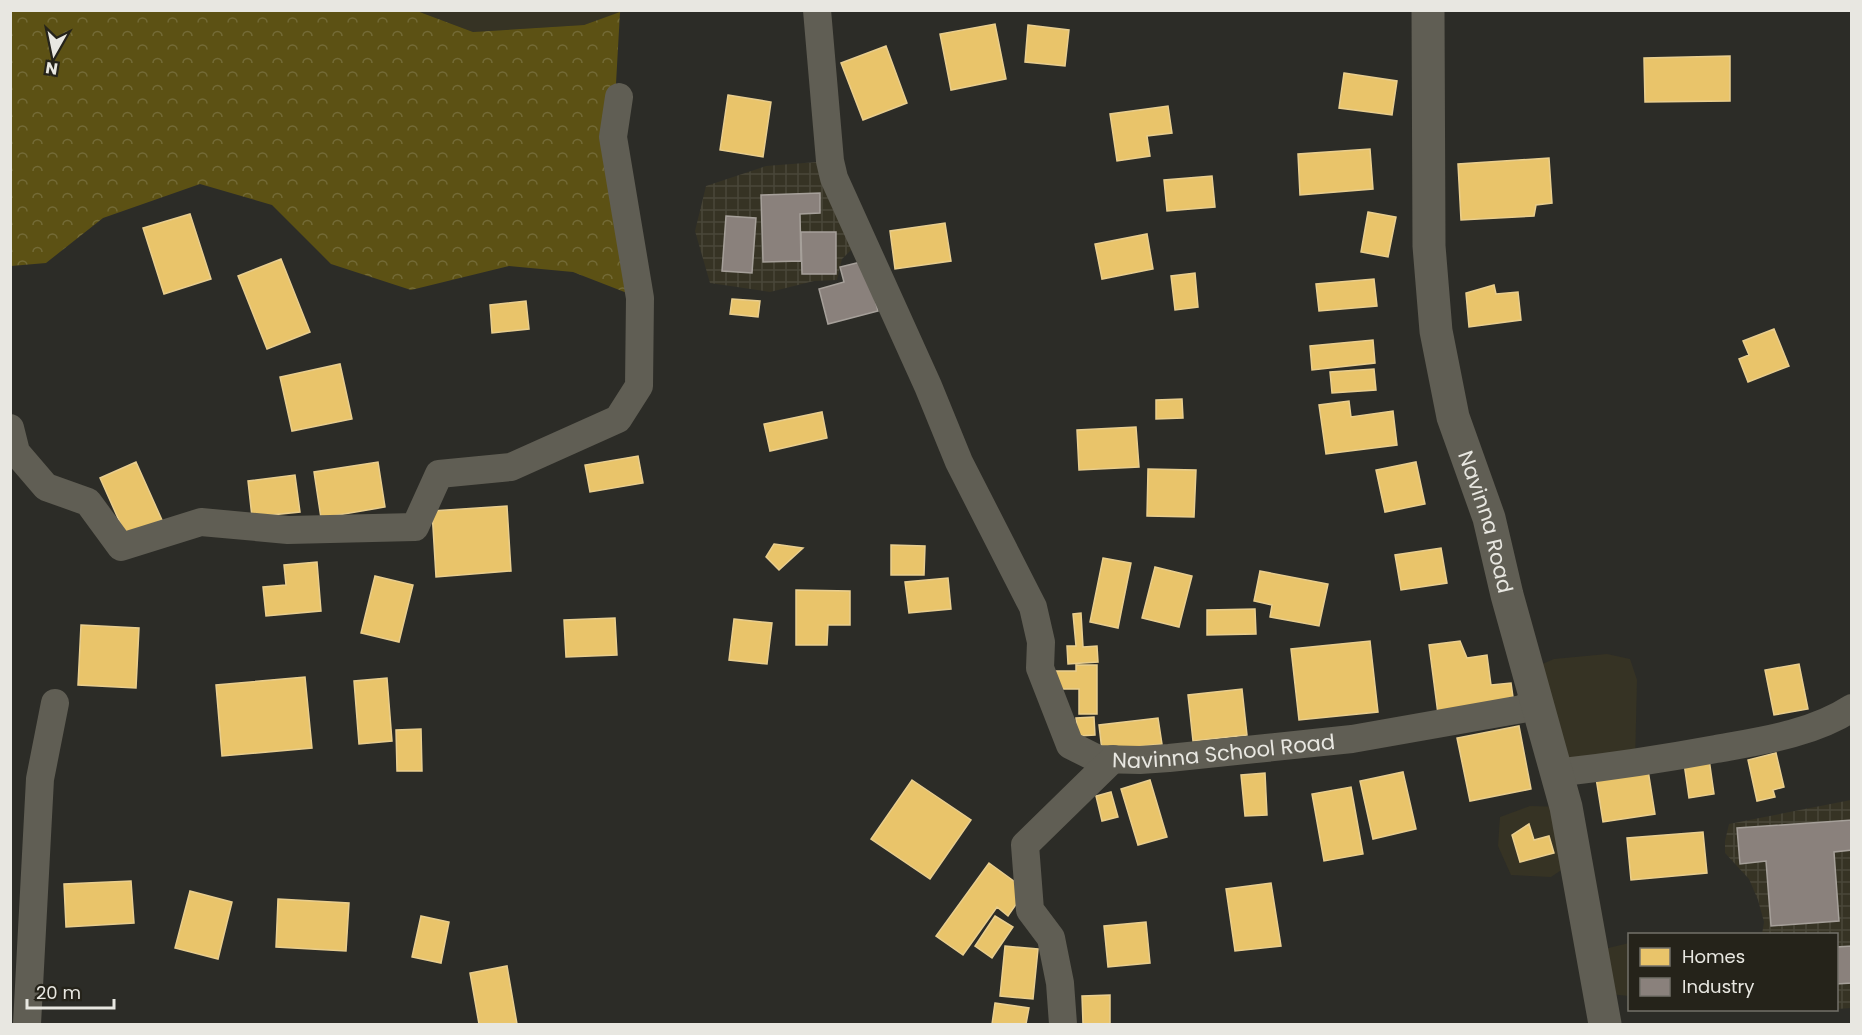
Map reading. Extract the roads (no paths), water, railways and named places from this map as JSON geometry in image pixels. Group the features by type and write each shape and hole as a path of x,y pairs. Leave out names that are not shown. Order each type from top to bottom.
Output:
{"street":[{"name":"Navinna School Road","path":"817,10 830,161 834,178 928,386 959,462 1034,607 1041,642 1040,668 1070,745 1098,759 1140,760 1352,739 1522,709 1536,700"},
{"name":"Navinna Road","path":"1428,10 1429,246 1436,331 1453,417 1489,518 1566,807 1605,1024"},
{"path":"10,428 16,452 46,487 88,502 121,547 201,522 288,530 415,527 439,474 511,467 618,419 639,386 640,309 613,137 619,96"},
{"path":"27,1024 40,779 54,703"},
{"path":"1556,773 1635,764 1771,739 1834,719 1851,708"},
{"path":"1063,1024 1060,983 1052,938 1030,910 1025,845 1113,759"}]}
